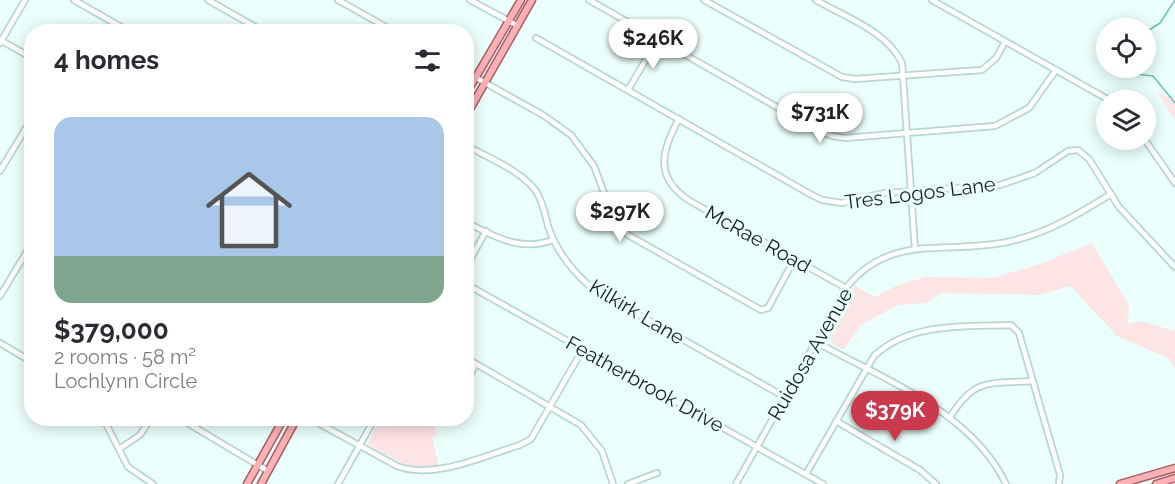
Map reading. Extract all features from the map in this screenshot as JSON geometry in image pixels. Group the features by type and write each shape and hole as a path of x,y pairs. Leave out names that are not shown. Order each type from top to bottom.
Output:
{"main road":[{"path":"474,80 521,0"},
{"path":"474,103 532,0"},
{"path":"247,484 279,426"},
{"path":"261,484 293,426"},
{"path":"1120,484 1175,468"},
{"path":"1156,484 1175,478"}],"street":[{"path":"24,54 0,42 25,0"},
{"path":"74,0 116,24"},
{"path":"208,0 250,24"},
{"path":"339,0 381,24"},
{"path":"470,0 518,26"},
{"path":"589,0 823,133 846,138 981,128 1007,122 1029,108 1056,70"},
{"path":"704,0 842,77 855,79 981,70 996,58 1005,42"},
{"path":"816,0 882,38 897,54 904,75 915,249"},
{"path":"932,0 1096,93"},
{"name":"Tres Logos Lane","path":"536,38 822,200 842,203 878,194 1000,185 1035,173 1073,150 1083,153 1127,216 1175,267"},
{"path":"628,90 658,39"},
{"path":"476,77 543,115 571,135 594,166 616,223 641,243 760,310 768,308 794,260"},
{"name":"McRae Road","path":"679,119 669,136 664,157 666,174 674,189 690,201 846,288"},
{"path":"0,171 24,131"},
{"name":"Kilkirk Lane","path":"474,150 527,182 541,200 553,240 574,272 593,289 785,397"},
{"path":"1152,150 1175,183"},
{"name":"Ruidosa Avenue","path":"736,484 846,288 859,272 871,263 898,251 988,245 1040,234 1111,194"},
{"path":"474,226 524,246 553,240"},
{"path":"474,253 486,231"},
{"path":"0,296 24,256"},
{"name":"Featherbrook Drive","path":"474,288 823,484"},
{"path":"806,474 866,369 883,347 918,332 1011,325 1018,331 1060,475 1059,484"},
{"path":"816,342 950,417 984,448 1006,484"},
{"path":"0,343 24,357"},
{"path":"323,426 409,471 433,471 525,443 535,434 582,349"},
{"path":"474,368 476,364 573,418 589,432 602,451 613,484"},
{"path":"950,417 973,388 1032,381"},
{"path":"836,421 920,470 936,484"},
{"path":"107,426 133,473 153,484"},
{"path":"119,449 140,435 146,426"},
{"path":"193,426 268,471"},
{"path":"338,484 370,426"},
{"path":"628,484 657,473"}],"shaded area":[{"path":"1157,91 1175,101 1175,121"},
{"path":"1092,243 1129,305 1128,324 1142,321 1174,331 1175,324 1175,370 1170,359 1117,336 1070,286 1039,295 941,293 926,303 898,305 861,325 843,350 834,344 830,337 833,320 855,286 875,297 898,285 926,277 992,278 1040,264"},
{"path":"376,426 435,426 437,436 432,437 439,467 410,467 369,446 368,443"}],"waterway":[{"path":"1156,26 1175,0"},
{"path":"1155,78 1175,103"}]}
